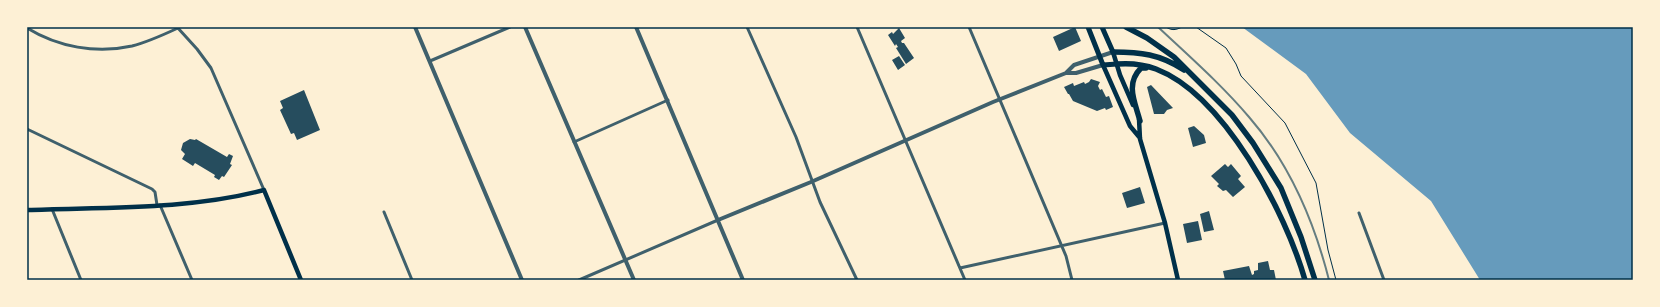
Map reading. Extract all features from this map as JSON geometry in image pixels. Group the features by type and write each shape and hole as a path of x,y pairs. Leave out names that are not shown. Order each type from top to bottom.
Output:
{"highway":[{"path":"1088,27 1103,65 1133,64 1154,68 1168,74 1205,104 1240,144 1273,200 1292,240 1305,280"},
{"path":"1102,27 1112,52 1146,53 1164,59 1194,77"},
{"path":"1126,27 1156,43 1174,57 1232,115 1253,143 1281,188 1302,237 1315,280"},
{"path":"1140,121 1131,87 1134,75 1141,68 1154,68"}],"main road":[{"path":"1112,52 1140,121 1140,139 1165,223 1178,280"},
{"path":"1103,65 1130,126 1140,139"},
{"path":"27,210 158,205 232,198 264,190 301,280"}],"street":[{"path":"415,27 522,280"},
{"path":"430,61 510,27"},
{"path":"526,27 634,280"},
{"path":"636,27 743,280"},
{"path":"747,27 796,137 811,182 857,280"},
{"path":"857,27 965,280"},
{"path":"968,27 1000,99 1061,246 1069,266 1072,280"},
{"path":"27,28 57,42 92,49 113,49 132,46 177,28 201,53 211,68 264,190"},
{"path":"579,280 811,182 1000,99 1066,73 1074,66 1112,52"},
{"path":"1066,73 1076,73 1103,65"},
{"path":"574,142 668,100"},
{"path":"27,129 152,189 155,192 158,205 192,280"},
{"path":"52,209 81,280"},
{"path":"384,212 412,280"},
{"path":"1359,213 1384,280"},
{"path":"960,268 1165,223"}],"path":[{"path":"1166,27 1170,30 1176,30 1182,27"},
{"path":"1196,27 1226,48 1236,64 1241,76 1284,123 1316,183 1328,250 1336,280"}],"water":[{"path":"1242,27 1633,27 1633,280 1480,280 1431,201 1350,133 1306,74"}],"building":[{"path":"1075,27 1081,41 1059,51 1053,37"},
{"path":"899,28 905,38 901,41 902,43 904,43 914,58 906,64 896,48 898,47 896,44 895,46 888,35 892,32 893,34"},
{"path":"899,56 905,65 898,70 892,60"},
{"path":"1091,79 1100,82 1098,86 1100,90 1102,89 1106,97 1109,96 1113,107 1106,110 1105,108 1097,111 1073,101 1064,87 1073,83 1074,86 1084,82 1085,84"},
{"path":"1151,85 1173,108 1167,110 1164,114 1154,114 1147,87"},
{"path":"304,90 320,130 297,140 294,133 291,134 280,110 283,108 280,101"},
{"path":"1194,126 1204,135 1206,143 1193,147 1188,128"},
{"path":"190,139 196,139 227,157 229,154 233,156 230,164 232,165 224,177 222,176 219,180 214,177 215,175 195,163 193,166 182,159 185,154 181,150 183,143"},
{"path":"1225,164 1228,167 1231,164 1241,176 1238,179 1245,187 1233,197 1226,190 1223,191 1217,186 1219,184 1211,176"},
{"path":"1140,187 1145,203 1127,208 1122,193"},
{"path":"1209,211 1214,230 1204,232 1200,214"},
{"path":"1198,221 1202,240 1187,243 1183,224"},
{"path":"1268,261 1270,270 1274,270 1276,280 1225,280 1223,271 1249,266 1252,275 1254,274 1254,271 1258,270 1258,263"}],"railway":[{"path":"1158,27 1239,105 1276,154 1288,173 1308,215 1329,280"}]}
